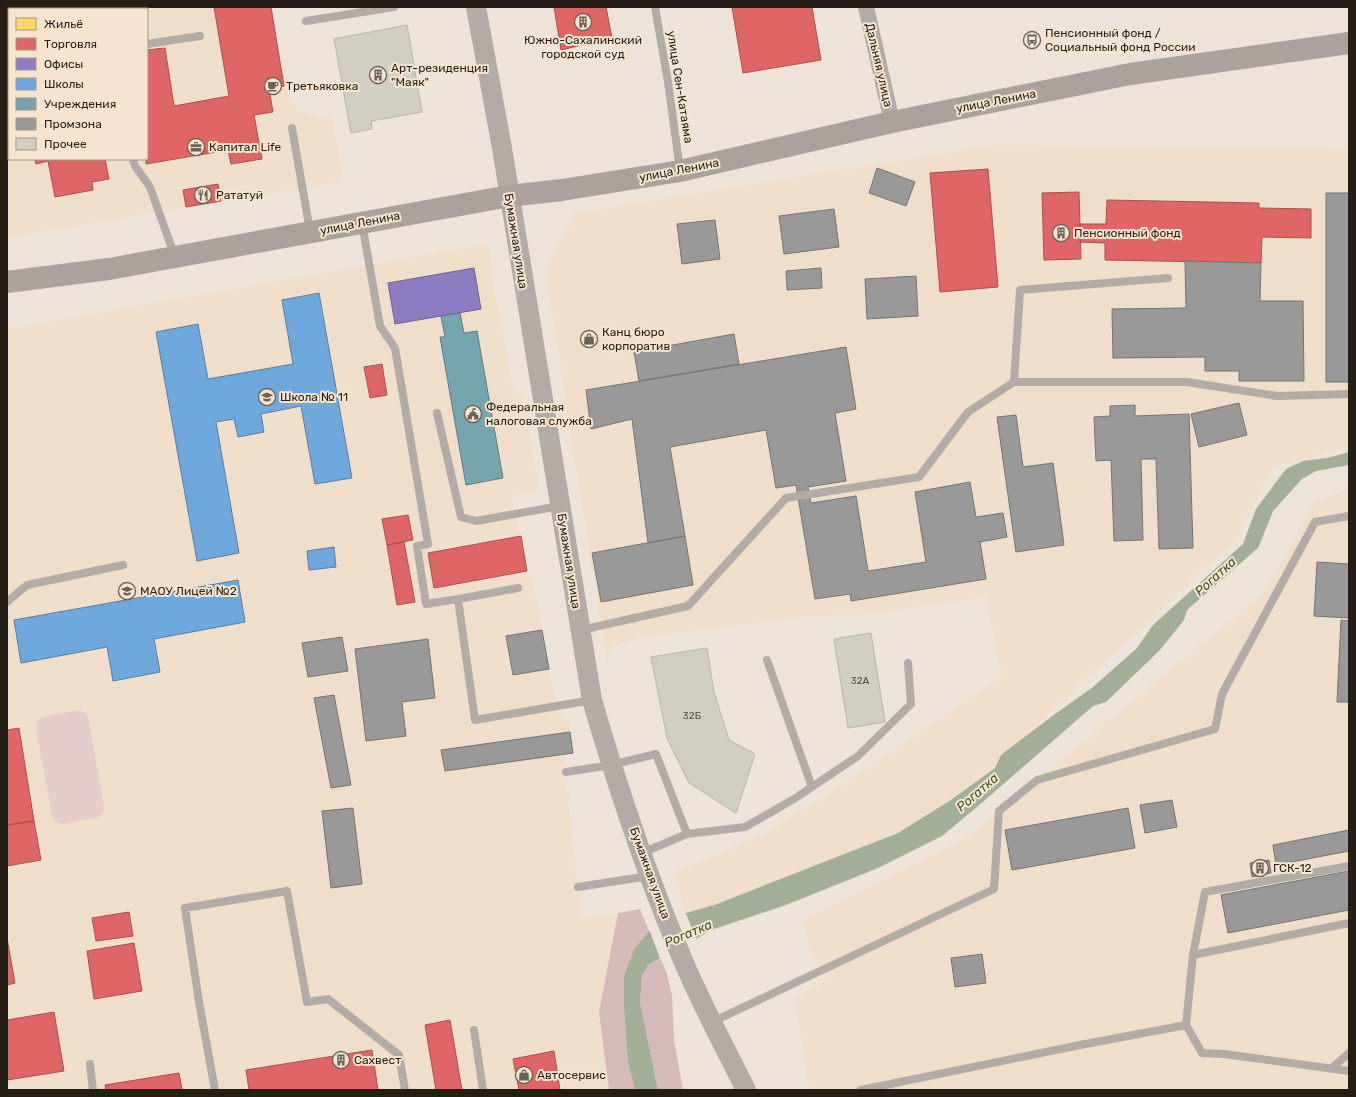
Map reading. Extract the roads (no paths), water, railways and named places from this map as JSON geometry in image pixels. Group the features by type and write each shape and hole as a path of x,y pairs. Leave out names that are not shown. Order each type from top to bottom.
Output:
{"main road":[{"name":"улица Ленина","path":"7,282 109,269 509,196 562,190 680,171 892,122 1130,74 1349,43"}],"street":[{"name":"Бумажная улица","path":"476,7 502,148 592,700 611,766 659,902 686,966 746,1090"},
{"name":"Дальняя улица","path":"866,7 892,122"}],"lane":[{"path":"306,21 394,7"},
{"name":"улица Сен-Катаяма","path":"655,7 668,82 680,171"},
{"path":"148,44 200,36"},
{"path":"292,128 310,232"},
{"path":"133,160 135,166 150,187 175,257"},
{"path":"362,222 380,326 394,348 428,544 417,546 426,604 518,588"},
{"path":"1014,382 1020,290 1168,278"},
{"path":"580,631 688,606 786,498 919,477 968,412 1014,382 1187,382 1277,396 1349,394"},
{"path":"437,414 461,517 476,521 560,506"},
{"path":"712,1022 994,889 999,811 1037,780 1215,729 1222,694 1315,522 1349,516"},
{"path":"7,602 27,585 123,565"},
{"path":"458,599 475,720 592,700"},
{"path":"767,660 812,787"},
{"path":"642,853 687,834 745,827 794,799 858,756 911,704 908,662"},
{"path":"566,772 611,766 656,754 687,834"},
{"path":"1349,866 1205,892 1193,955 1186,1024 1202,1052 1349,1071"},
{"path":"578,887 650,876"},
{"path":"215,1090 199,1002 185,908 287,891 307,1002 328,999 399,1055 405,1090"},
{"path":"1193,955 1349,923"},
{"path":"861,1090 1186,1024"},
{"path":"474,1030 483,1090"},
{"path":"1332,1068 1349,1053"},
{"path":"90,1064 93,1090"}],"water":[{"name":"Рогатка","path":"1349,452 1349,465 1316,471 1302,479 1273,511 1258,548 1187,610 1184,620 1160,650 1106,702 1093,706 942,836 878,868 786,905 714,929 648,965 642,976 640,1003 658,1090 635,1090 628,1063 624,1008 624,976 634,949 649,931 683,914 717,904 898,833 951,800 995,768 1001,755 1093,687 1136,649 1153,625 1243,544 1256,509 1286,469 1303,461 1327,458"}],"place":[{"name":"Южно-Сахалинский городской суд","path":"583,22"},
{"name":"Пенсионный фонд / Социальный фонд России","path":"1032,40"},
{"name":"Арт-резиденция \"Маяк\"","path":"378,75"},
{"name":"Третьяковка","path":"273,86"},
{"name":"Капитал Life","path":"196,147"},
{"name":"Рататуй","path":"203,195"},
{"name":"Пенсионный фонд","path":"1061,233"},
{"name":"Канц бюро корпоратив","path":"589,339"},
{"name":"Школа № 11","path":"267,397"},
{"name":"Федеральная налоговая служба","path":"473,414"},
{"name":"МАОУ Лицей №2","path":"127,591"},
{"name":"ГСК-12","path":"1260,868"},
{"name":"Сахвест","path":"341,1060"},
{"name":"Автосервис","path":"524,1075"}]}
